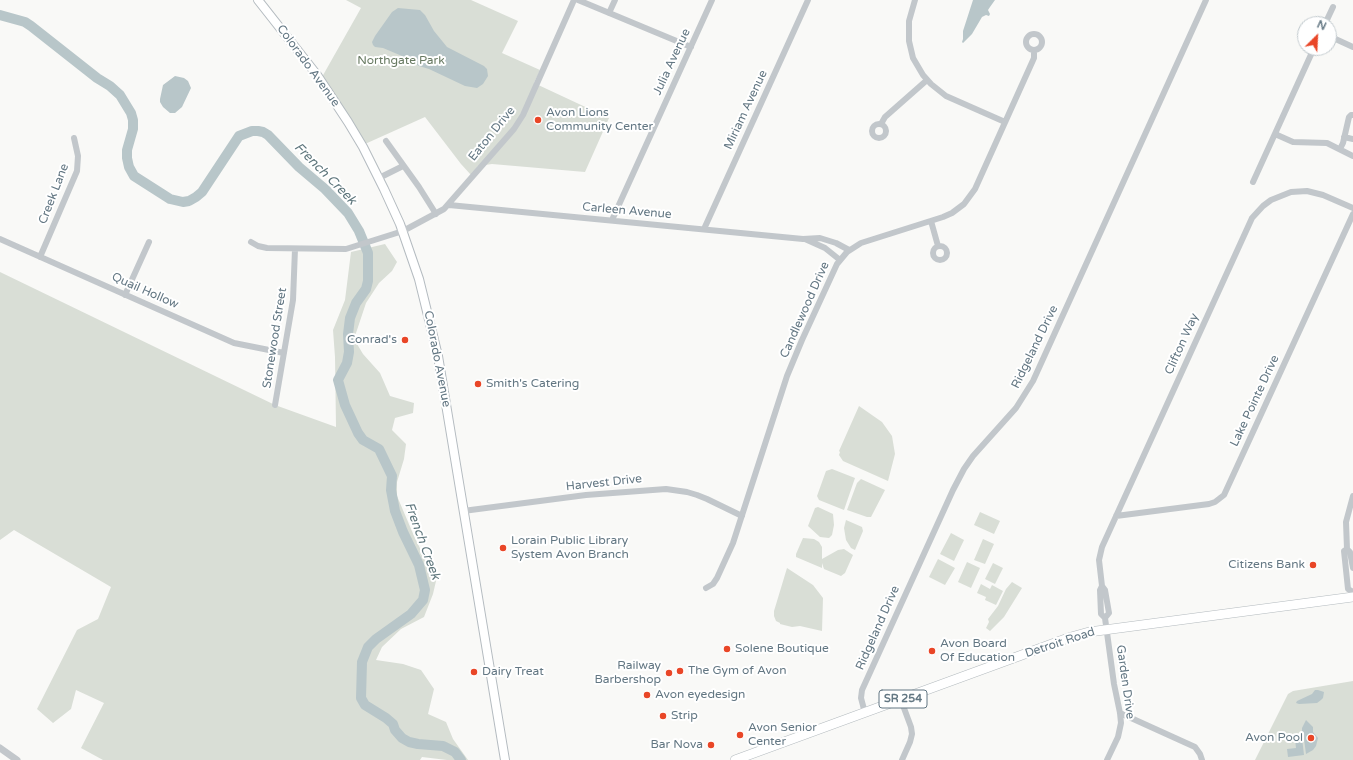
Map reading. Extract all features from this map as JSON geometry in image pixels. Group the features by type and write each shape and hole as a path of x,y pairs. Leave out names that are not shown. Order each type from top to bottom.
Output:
{"main road":[{"name":"Colorado Avenue","path":"258,0 305,59 335,102 363,147 403,231 419,279 434,340 505,760"},
{"name":"Detroit Road","path":"735,760 1071,637 1092,631 1353,597"}],"street":[{"name":"Eaton Drive","path":"251,242 264,248 338,250 372,242 403,231 436,214 449,205 511,132 523,115 574,0"},
{"path":"578,0 691,47"},
{"path":"609,13 615,0"},
{"name":"Julia Avenue","path":"612,220 712,0"},
{"name":"Miriam Avenue","path":"704,229 808,0"},
{"path":"915,0 909,21 909,41 916,64 926,80 946,96 1005,122"},
{"name":"Ridgeland Drive","path":"865,713 861,698 864,685 953,490 964,469 1016,408 1033,381 1206,0"},
{"path":"1328,16 1332,7"},
{"path":"1337,40 1353,47"},
{"name":"Candlewood Drive","path":"706,588 713,584 733,543 787,376 835,267 849,250 866,241 931,222 947,215 964,204 975,189 1034,58 1034,50"},
{"path":"1253,182 1310,56"},
{"path":"881,124 885,117 926,80"},
{"path":"1340,149 1349,117 1353,115"},
{"path":"1275,134 1290,141 1324,143 1353,156"},
{"path":"1344,137 1353,139"},
{"name":"Creek Lane","path":"40,257 77,171 78,156 74,138"},
{"path":"386,141 436,214"},
{"path":"379,178 403,166"},
{"name":"Clifton Way","path":"1107,629 1105,618 1100,614 1100,590 1102,586 1100,554 1247,227 1255,213 1267,202 1276,197 1286,193 1302,191 1323,195 1353,208"},
{"name":"Carleen Avenue","path":"449,205 803,239 816,238 836,243 849,250"},
{"name":"Lake Pointe Drive","path":"1116,516 1209,504 1215,502 1224,495 1353,214"},
{"path":"931,222 938,246"},
{"name":"Quail Hollow","path":"0,238 234,343 284,353"},
{"name":"Carleen Avenue","path":"803,239 824,248 840,260"},
{"path":"126,295 149,242"},
{"name":"Stonewood Street","path":"275,405 294,297 295,250"},
{"name":"Harvest Drive","path":"463,511 586,495 666,489 697,495 742,516"},
{"path":"1353,496 1346,527 1347,550 1350,552 1353,568"},
{"path":"1347,550 1344,551 1348,589 1353,592"},
{"name":"Garden Drive","path":"1107,629 1114,684 1120,713 1118,737 1107,760"},
{"path":"901,700 911,727 912,734 902,760"},
{"path":"1120,713 1195,747 1202,760"},
{"path":"0,748 17,760"}],"green space":[{"name":"Northgate Park","path":"346,0 471,0 518,21 502,53 540,70 534,83 609,118 585,172 492,164 478,166 471,175 425,117 365,144 322,77 361,8"},
{"path":"385,244 397,262 392,271 379,283 366,303 354,339 363,354 380,373 390,396 414,403 413,413 395,418 392,430 406,444 404,459 397,482 397,496 414,536 436,581 433,594 424,617 401,629 382,647 376,660 403,664 421,670 434,689 428,714 446,722 453,739 468,760 447,760 422,757 420,760 103,760 81,748 104,703 76,690 71,709 53,723 37,709 77,630 98,619 111,587 14,530 0,540 0,272 275,405 336,427 333,330 345,300 351,252"},
{"path":"859,406 882,422 892,436 895,454 888,481 843,461 839,455 839,451"},
{"path":"832,469 855,478 844,510 819,500 817,496 826,471"},
{"path":"861,479 885,490 871,517 847,510 857,483"},
{"path":"818,507 833,514 834,525 832,535 829,538 820,537 808,526 815,508"},
{"path":"980,512 1000,521 994,534 974,525"},
{"path":"846,520 862,527 863,531 855,550 851,548 846,540 844,528"},
{"path":"951,533 964,540 954,561 940,554"},
{"path":"803,538 814,539 819,542 822,547 822,559 838,550 844,549 853,555 845,573 841,576 824,569 822,563 822,568 796,557"},
{"path":"983,539 994,544 985,564 974,560"},
{"path":"938,559 955,568 945,585 929,577"},
{"path":"967,562 980,568 971,588 958,582"},
{"path":"993,563 1003,568 995,584 985,579"},
{"path":"787,568 813,585 823,598 822,631 800,626 792,627 780,624 776,621 774,611"},
{"path":"1012,582 1022,588 1004,617 990,631 986,628 989,622 988,619 998,606 1006,589"},
{"path":"981,584 990,589 992,585 1003,591 996,605 985,600 986,597 977,593"},
{"path":"1353,681 1353,760 1255,760 1288,694 1293,691"}],"shaded area":[{"path":"973,0 995,0 988,10 990,14 989,16 986,15 982,17 972,34 963,43 963,31"},
{"path":"398,8 420,10 447,47 484,66 487,69 488,76 483,84 477,88 465,86 429,69 419,66 402,56 383,48 375,47 372,42 375,36 392,12"},
{"path":"175,76 184,78 188,81 191,88 182,107 175,113 170,113 163,107 160,99 163,85"},
{"path":"1315,690 1324,692 1323,698 1317,703 1296,703 1297,701 1312,694"},
{"name":"Avon Pool","path":"1306,720 1313,727 1313,732 1318,738 1316,746 1313,750 1306,754 1304,739 1302,738 1304,755 1288,757 1287,749 1296,748 1295,739 1293,738 1303,736 1302,728"}],"waterway":[{"name":"French Creek","path":"0,15 25,22 120,95 131,113 133,120 133,129 127,150 129,167 134,176 170,199 183,202 189,201 196,197 202,192 239,136 252,131 258,131 268,135 299,167 325,189 348,213 359,231 368,253 368,281 366,289 356,303 350,318 348,334 349,352 347,363 338,380 345,405 358,433 363,440 379,449 392,476 391,490 395,511 403,532 419,565 425,590 423,600 411,614 376,639 368,647 362,662 361,698 365,705 393,724 395,730 402,738 409,742 418,744 443,746 455,752 461,760"}],"place":[{"name":"Avon Lions Community Center","path":"538,120"},
{"name":"Conrad's","path":"405,340"},
{"name":"Smith's Catering","path":"478,384"},
{"name":"Lorain Public Library System Avon Branch","path":"503,548"},
{"name":"Citizens Bank","path":"1313,565"},
{"name":"Solene Boutique","path":"727,649"},
{"name":"Avon Board Of Education","path":"932,651"},
{"name":"The Gym of Avon","path":"680,671"},
{"name":"Dairy Treat","path":"474,672"},
{"name":"Railway Barbershop","path":"669,673"},
{"name":"Avon eyedesign","path":"647,695"},
{"name":"Strip","path":"663,716"},
{"name":"Avon Senior Center","path":"740,735"},
{"name":"Avon Pool","path":"1311,738"},
{"name":"Bar Nova","path":"711,745"}]}
